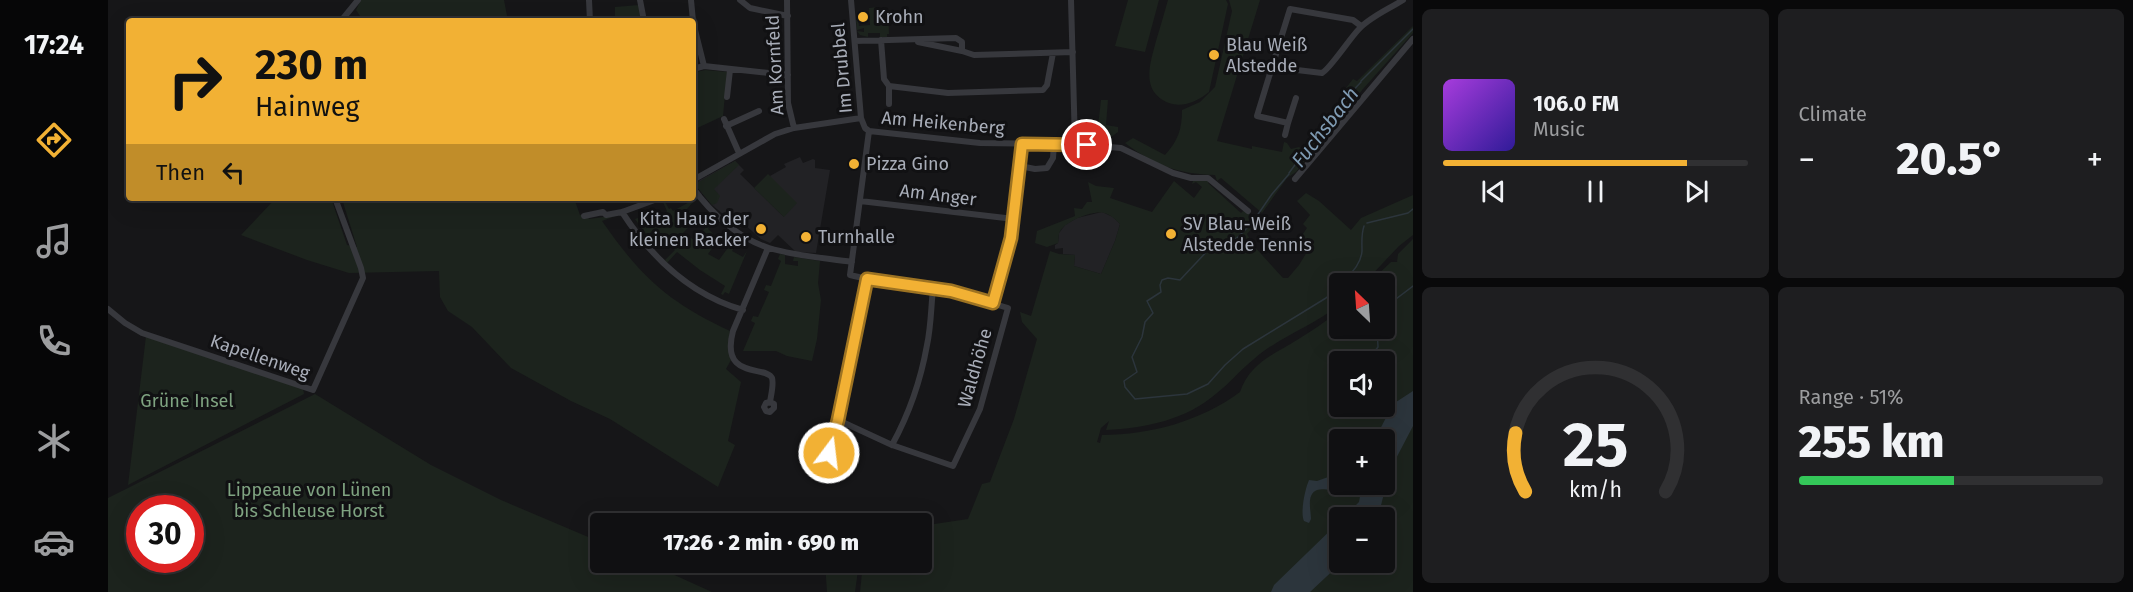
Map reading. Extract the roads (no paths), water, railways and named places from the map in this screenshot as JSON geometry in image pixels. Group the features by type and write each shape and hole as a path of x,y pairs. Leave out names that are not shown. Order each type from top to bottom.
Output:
{"street":[{"path":"343,18 358,0"},
{"path":"589,0 591,18"},
{"path":"640,0 643,18"},
{"path":"691,0 693,18"},
{"path":"740,0 750,8 788,16"},
{"name":"Am Kornfeld","path":"787,0 788,103 794,128"},
{"name":"Im Drubbel","path":"851,0 861,118 865,128 869,131"},
{"path":"1071,0 1075,144"},
{"path":"1272,67 1322,74 1361,26 1404,0"},
{"path":"1288,123 1257,116 1290,9 1353,20 1361,26"},
{"path":"696,33 704,66"},
{"path":"855,41 957,38 962,42 962,51"},
{"path":"908,39 974,55 1072,52"},
{"path":"1294,179 1413,39"},
{"path":"881,40 884,80 889,86 889,104"},
{"path":"889,86 948,93 1043,90 1047,85 1053,53"},
{"path":"696,68 704,66 788,75"},
{"path":"727,97 730,70"},
{"path":"1285,135 1296,98"},
{"path":"740,153 725,122 759,111"},
{"path":"696,178 775,134 794,128 861,118"},
{"path":"869,131 850,275 951,291 993,303"},
{"name":"Am Heikenberg","path":"869,131 980,143 1075,144 1121,148 1173,173 1191,178 1208,178 1248,211"},
{"name":"Waldhöhe","path":"892,446 953,466 980,409 1008,308 993,303 1011,238 1022,144"},
{"path":"1020,166 1042,169 1054,167 1057,153 1054,144"},
{"path":"696,192 729,226 752,241 768,248 852,262"},
{"name":"Kapellenweg","path":"108,309 142,333 313,390 363,278 336,201"},
{"path":"584,216 603,212 606,215 622,212 652,201"},
{"name":"Am Anger","path":"860,201 1014,219"},
{"path":"622,212 644,243 684,282 715,300 742,310"},
{"path":"768,248 730,344 741,366 750,371 766,372 771,376 770,402"},
{"path":"829,453 867,279"},
{"path":"838,420 892,446 909,409 920,376 928,344 933,289"}],"waterway":[{"name":"Fuchsbach","path":"1361,81 1413,29"},
{"name":"Fuchsbach","path":"1289,173 1335,110 1361,82"},
{"name":"Fuchsbach","path":"1289,174 1252,223 1237,238 1211,247 1180,280 1168,278 1162,280 1161,292 1147,301 1153,313 1145,322 1142,337 1132,357 1137,372 1124,381 1125,387 1135,399 1187,394 1208,384 1243,349 1329,295"},
{"name":"Fuchsbach","path":"1367,223 1408,213 1413,209"},
{"name":"Fuchsbach","path":"1351,273 1360,261 1364,226"},
{"name":"Fuchsbach","path":"1395,300 1413,286"},
{"name":"Fuchsbach","path":"1375,351 1378,347 1378,339"}],"place":[{"name":"Krohn","path":"863,17"},
{"name":"Blau Weiß Alstedde","path":"1214,55"},
{"name":"Pizza Gino","path":"854,164"},
{"name":"Kita Haus der kleinen Racker","path":"761,229"},
{"name":"SV Blau-Weiß Alstedde Tennis","path":"1171,234"},
{"name":"Turnhalle","path":"806,237"}],"park label":[{"name":"Grüne Insel","path":"187,401"},
{"name":"Lippeaue von Lünen bis Schleuse Horst","path":"309,500"}]}
